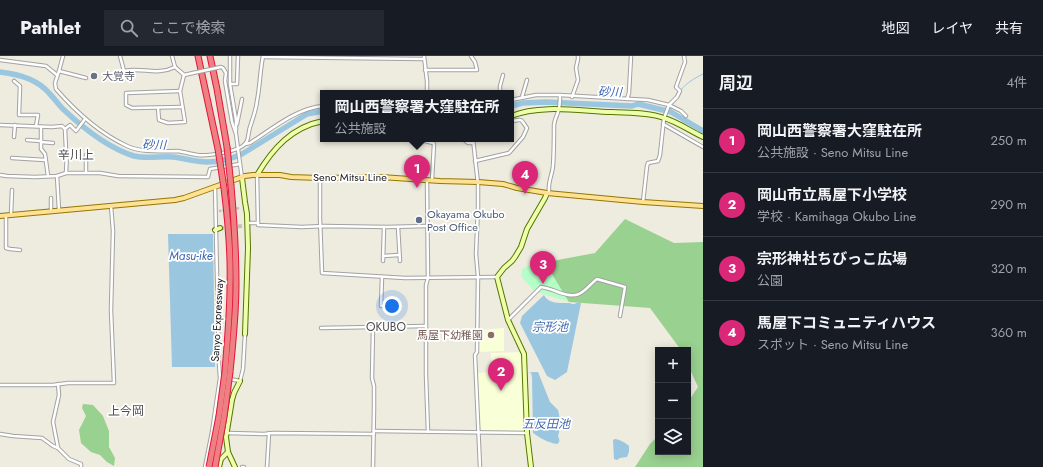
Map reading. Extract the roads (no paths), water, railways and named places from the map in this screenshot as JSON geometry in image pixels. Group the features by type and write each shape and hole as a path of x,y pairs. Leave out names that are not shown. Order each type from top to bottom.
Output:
{"highway":[{"name":"Sanyo Expressway","path":"198,56 218,150 224,188 228,231 230,284 228,372 209,467"},
{"name":"Sanyo Expressway","path":"210,56 227,147 235,231 236,285 235,318 224,417 215,467"}],"main road":[{"name":"Seno Mitsu Line","path":"0,216 184,198 242,178 257,175 320,178 382,177 478,182 503,184 547,193 703,206"}],"street":[{"path":"63,56 55,83 56,89 85,119 108,136 137,150 178,151 198,155 218,154 250,143 292,116 311,108 320,106"},
{"path":"120,56 124,71 139,70 156,72 175,67"},
{"path":"172,56 175,67 184,76"},
{"path":"230,56 230,84 235,114 237,148 246,207 248,264 243,369 232,400 226,433 228,452 235,467"},
{"path":"230,84 237,84 238,56"},
{"path":"245,144 248,139 257,102 263,56 424,58 427,90"},
{"path":"425,70 477,70 475,62 471,56"},
{"path":"572,97 578,80 576,68 578,56"},
{"path":"627,99 629,93 631,56"},
{"path":"643,202 648,163 658,161 660,156 664,117 680,91 676,87 685,62 684,56"},
{"path":"0,60 46,66 57,75"},
{"path":"184,76 221,67 223,68 226,73 225,81 232,122 236,134"},
{"path":"59,71 86,78"},
{"path":"158,108 158,120 168,123 185,122 180,92 184,76"},
{"path":"500,90 503,76"},
{"path":"522,98 527,80"},
{"path":"14,81 20,86 19,115 38,115 36,126"},
{"path":"180,92 126,93 126,106 132,108 182,107"},
{"path":"514,99 536,95 648,100 670,106 686,116"},
{"path":"497,277 515,257 527,229 549,191 548,183 553,167 554,125 555,118 558,114 560,96"},
{"path":"236,126 242,99"},
{"path":"514,115 531,110 559,108 644,114 664,117 703,137"},
{"path":"65,129 70,125 76,131 85,119"},
{"path":"475,161 508,153 523,137 527,128 521,120 514,120"},
{"path":"258,223 257,175 265,162 286,138 311,124 320,122"},
{"path":"663,124 703,147"},
{"path":"0,125 62,126 65,129"},
{"path":"14,136 15,125"},
{"path":"41,126 41,149 45,154 48,176"},
{"path":"65,129 67,153 66,173"},
{"path":"27,140 53,143"},
{"path":"429,142 434,144 432,180"},
{"path":"467,142 473,143 478,182 476,254 478,277 477,352 475,355 480,467"},
{"path":"86,154 86,173"},
{"path":"12,158 45,160"},
{"path":"0,175 35,177 56,176 66,173 100,173 118,176 208,177 210,169 240,163"},
{"path":"56,176 59,210"},
{"path":"320,178 322,273 382,277 497,277"},
{"path":"427,180 428,278 426,285 426,382 428,432"},
{"path":"204,467 212,432 220,378 218,364 215,187"},
{"path":"11,216 12,190"},
{"path":"51,198 51,211"},
{"path":"0,385 114,383 111,310 113,243 111,206"},
{"path":"240,208 246,207"},
{"path":"6,216 6,248 20,250"},
{"path":"242,226 258,223 258,225 302,227 427,226"},
{"path":"383,261 384,227"},
{"path":"398,227 400,261"},
{"path":"215,230 220,228"},
{"path":"383,256 399,255"},
{"path":"381,306 382,277"},
{"path":"497,277 508,320 524,354 527,433 531,467"},
{"path":"508,320 541,287 567,295 574,295 579,294 598,279 626,286 620,316"},
{"path":"321,328 426,326"},
{"path":"373,327 373,467"},
{"path":"220,378 240,381"},
{"path":"58,384 59,395 53,422 58,448"},
{"path":"226,433 527,433"},
{"path":"266,467 269,433"},
{"path":"0,434 42,438 58,448 69,459 85,467"},
{"path":"219,467 221,459 228,452"}],"water":[{"name":"Masu-ike","path":"168,234 213,234 215,367 172,367"},
{"name":"宗形池","path":"544,295 548,300 555,302 574,304 578,302 581,303 567,372 555,380 547,376 520,323 522,316"},
{"name":"五反田池","path":"538,372 550,402 558,410 560,426 558,436 559,441 557,444 551,443 533,433 532,377 531,373 528,373"},
{"path":"615,439 622,441 629,446 627,457 617,460 614,459 613,440"}],"waterway":[{"name":"砂川","path":"0,72 14,74 39,84 70,116 87,130 115,148 139,157 173,157 207,162 225,160 242,154 307,114 320,112"},
{"path":"681,90 688,83 703,74"},
{"path":"672,105 680,93"},
{"name":"砂川","path":"514,105 523,103 546,102 632,106 638,104 671,112 703,131"},
{"name":"砂川","path":"669,112 671,108"}],"tunnel":[{"path":"219,211 240,208"},
{"path":"220,228 242,226"}],"place":[{"name":"大覚寺","path":"94,76"},
{"name":"岡山西警察署大窪駐在所","path":"417,188"},
{"name":"馬屋下コミュニティハウス","path":"525,194"},
{"name":"Okayama Okubo Post Office","path":"419,220"},
{"name":"宗形神社ちびっこ広場","path":"543,284"},
{"name":"馬屋下幼稚園","path":"491,335"},
{"name":"岡山市立馬屋下小学校","path":"501,391"}],"district":[{"name":"辛川上","path":"76,155"},
{"name":"OKUBO","path":"386,327"},
{"name":"上今岡","path":"126,411"}]}
